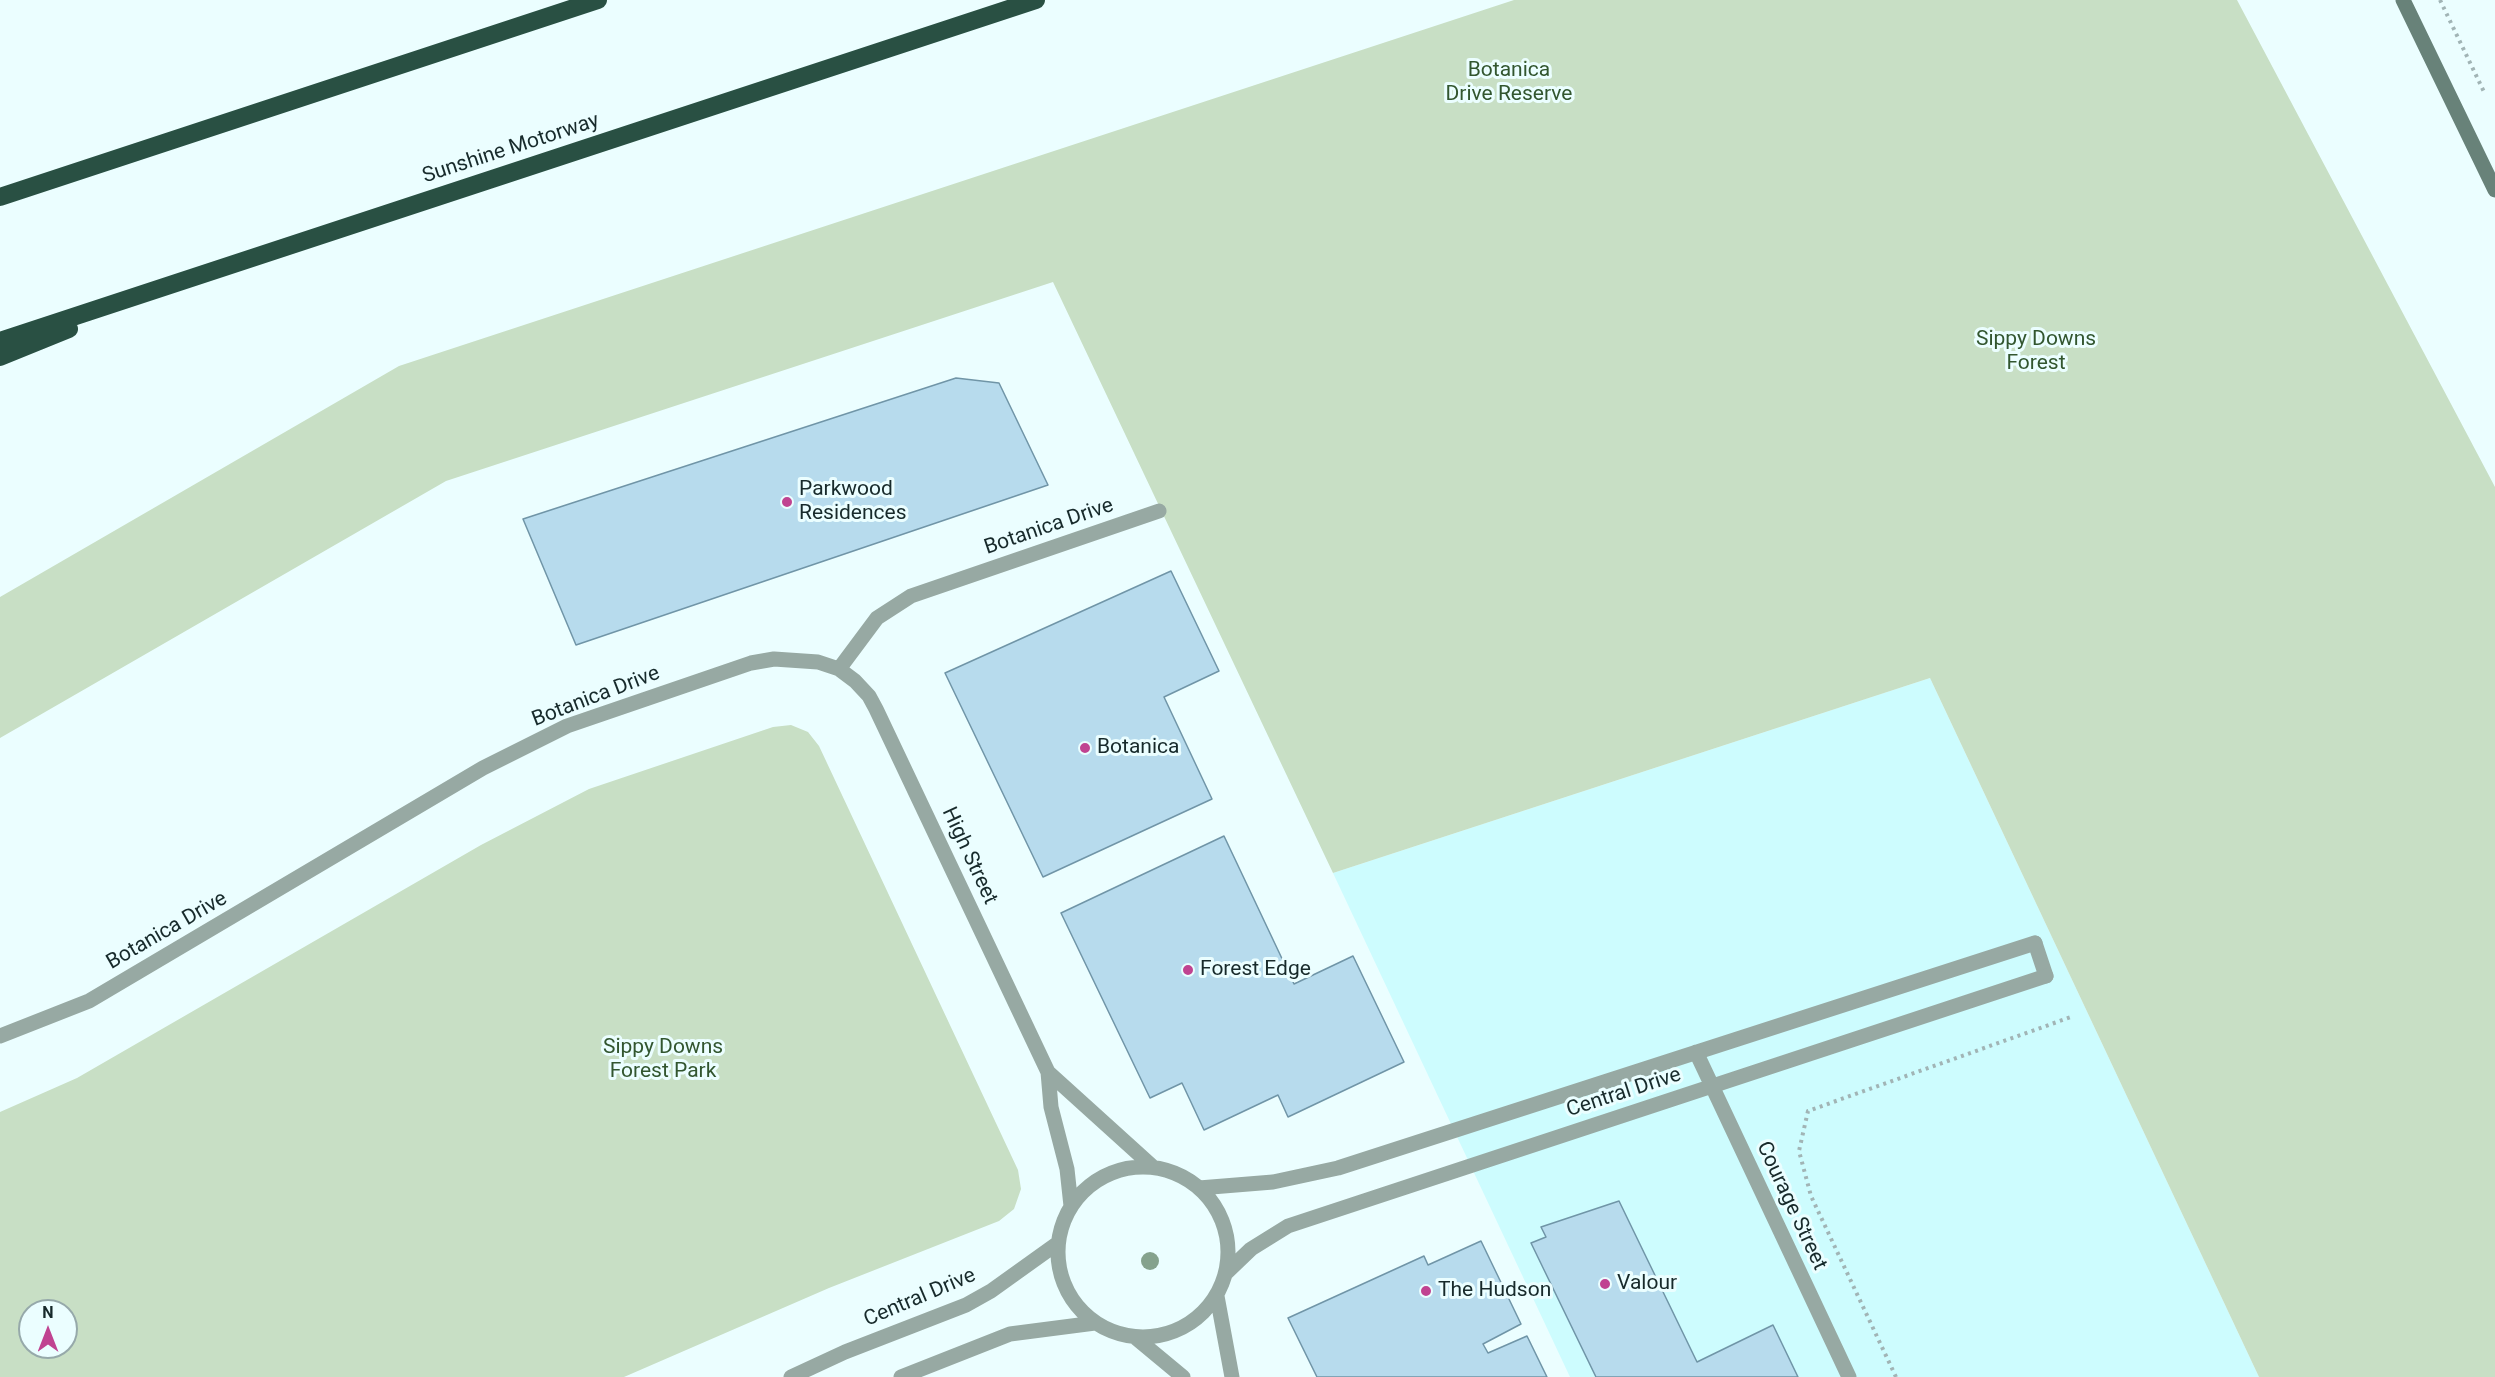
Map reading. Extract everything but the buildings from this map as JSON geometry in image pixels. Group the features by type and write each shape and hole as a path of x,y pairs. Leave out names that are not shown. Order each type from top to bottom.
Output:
{"highway":[{"path":"0,197 598,0"},
{"name":"Sunshine Motorway","path":"0,340 1036,0"},
{"path":"0,357 230,265"}],"street":[{"path":"2403,0 2495,190"},
{"name":"Botanica Drive","path":"0,1036 89,1001 483,768 567,726 751,663 774,659 798,659 818,662 839,669 878,618 911,596 1159,511"},
{"name":"High Street","path":"839,669 869,696 876,709 1048,1072 1051,1107 1067,1168 1071,1206"},
{"name":"Central Drive","path":"1199,1188 1274,1182 1338,1168 2035,942 2046,976 1288,1226 1251,1249 1227,1272"},
{"name":"Courage Street","path":"1696,1052 1849,1377"},
{"name":"High Street","path":"1048,1072 1153,1167"},
{"path":"1153,1167 1177,1174 1199,1188 1214,1205 1225,1226 1229,1249 1227,1272 1217,1296 1202,1315 1182,1329 1160,1337 1136,1338 1114,1333 1095,1323 1077,1308 1065,1289 1058,1267 1058,1243 1062,1223 1071,1206 1087,1188 1106,1175 1128,1168 1153,1167"},
{"name":"Central Drive","path":"791,1377 845,1352 966,1305 991,1292 1058,1243"},
{"path":"1217,1296 1232,1377"},
{"path":"901,1377 1010,1334 1095,1323"},
{"path":"1136,1338 1183,1377"}],"path":[{"path":"2440,0 2485,96"},
{"path":"1896,1377 1811,1196 1799,1151 1808,1112 2071,1017"}],"shaded area":[{"path":"1930,678 2259,1377 1570,1377 1333,873"}],"green space":[{"name":"Sippy Downs Forest","path":"1514,0 2237,0 2495,487 2495,1377 2259,1377 1930,678 1333,873 1053,282 446,481 0,738 0,597 399,366"},
{"name":"Sippy Downs Forest Park","path":"791,725 808,732 819,746 1018,1170 1021,1189 1014,1209 999,1221 829,1288 624,1377 0,1377 0,1112 77,1078 481,845 589,789 773,727"}],"place":[{"name":"Parkwood Residences","path":"787,502"},
{"name":"Botanica","path":"1085,748"},
{"name":"Forest Edge","path":"1188,970"},
{"name":"Valour","path":"1605,1284"},
{"name":"The Hudson","path":"1426,1291"}],"park label":[{"name":"Botanica Drive Reserve","path":"1509,83"}]}
